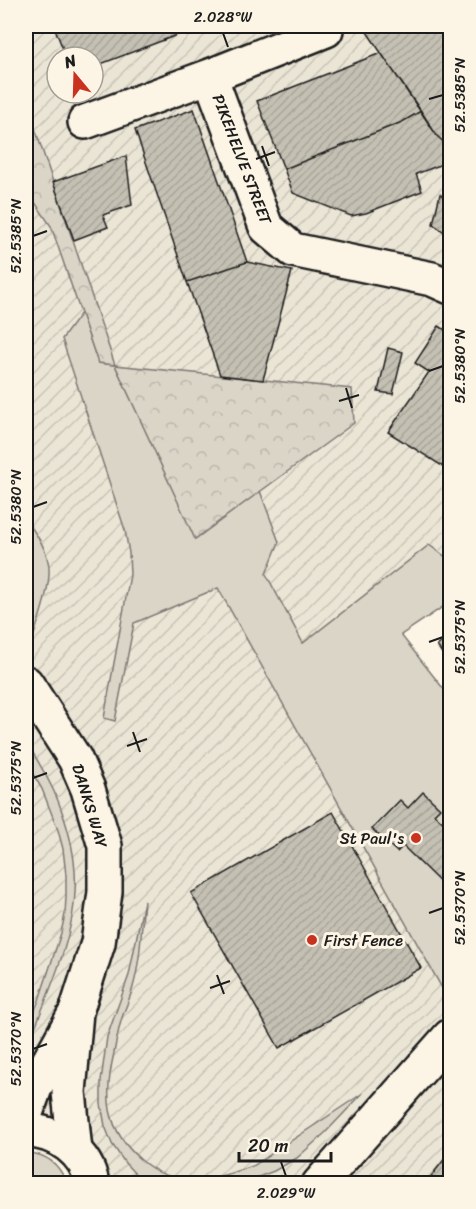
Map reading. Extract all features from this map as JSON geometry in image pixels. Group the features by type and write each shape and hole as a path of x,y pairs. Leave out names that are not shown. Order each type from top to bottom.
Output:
{"street":[{"name":"PIKEHELVE STREET","path":"85,122 326,30"},
{"name":"PIKEHELVE STREET","path":"210,76 266,227 293,250 432,279 450,287"},
{"name":"DANKS WAY","path":"26,683 75,759 88,789 105,846 105,892 98,943 76,1012 36,1085 26,1113"},
{"name":"DANKS WAY","path":"76,1012 69,1092 90,1174"},
{"path":"319,1184 450,1036"},
{"path":"26,1131 38,1131 64,1142 90,1174"}],"shaded area":[{"path":"26,26 450,26 450,602 286,710 450,999 450,1183 92,1183 26,1131"}],"green space":[{"path":"26,102 115,365 98,363 51,226 32,198 26,180"},
{"path":"81,313 98,363 115,365 196,538 260,491 279,542 266,574 303,643 429,545 450,560 450,602 401,635 450,697 450,998 442,988 218,588 134,623 115,721 104,718 130,575 129,553 125,530 62,339"},
{"path":"115,365 352,389 354,423 195,539"},
{"path":"26,519 39,539 49,569 42,608 34,635 29,640 26,640"},
{"path":"26,741 57,797 67,827 75,871 75,892 63,952 26,1050 26,1032 61,933 65,914 66,875 58,830 42,789 26,762"},
{"path":"144,901 136,976 121,1021 111,1069 109,1098 114,1124 129,1148 154,1170 168,1176 195,1180 253,1166 363,1093 325,1133 297,1158 274,1171 238,1184 151,1183 137,1176 112,1144 105,1126 101,1104 101,1081 107,1037 129,975"},
{"path":"26,1152 40,1155 51,1161 60,1170 67,1183 26,1183"}],"building":[{"path":"54,26 173,26 177,35 105,62 105,45 61,45"},
{"path":"173,26 201,26 177,35"},
{"path":"363,26 443,26 450,36 450,148 437,136"},
{"path":"381,53 421,111 402,122 284,169 257,101"},
{"path":"194,109 247,262 187,282 135,130"},
{"path":"421,111 437,136 450,148 448,162 416,174 422,191 366,213 351,216 293,193 284,169 402,122"},
{"path":"126,156 132,205 103,215 108,227 74,240 53,182"},
{"path":"440,194 450,201 450,236 433,224"},
{"path":"247,262 292,271 263,380 220,375 187,282"},
{"path":"439,326 450,333 450,471 388,432 429,372 415,363"},
{"path":"388,348 403,352 393,394 378,392"},
{"path":"450,636 450,665 437,646"},
{"name":"St Paul's","path":"423,792 440,808 434,814 450,829 450,892 403,846 397,852 372,829 400,800 408,808"},
{"name":"First Fence","path":"333,812 421,968 279,1048 191,893"},
{"path":"450,1152 450,1184 425,1184"}],"place":[{"name":"St Paul's","path":"416,838"},
{"name":"First Fence","path":"312,940"}]}
